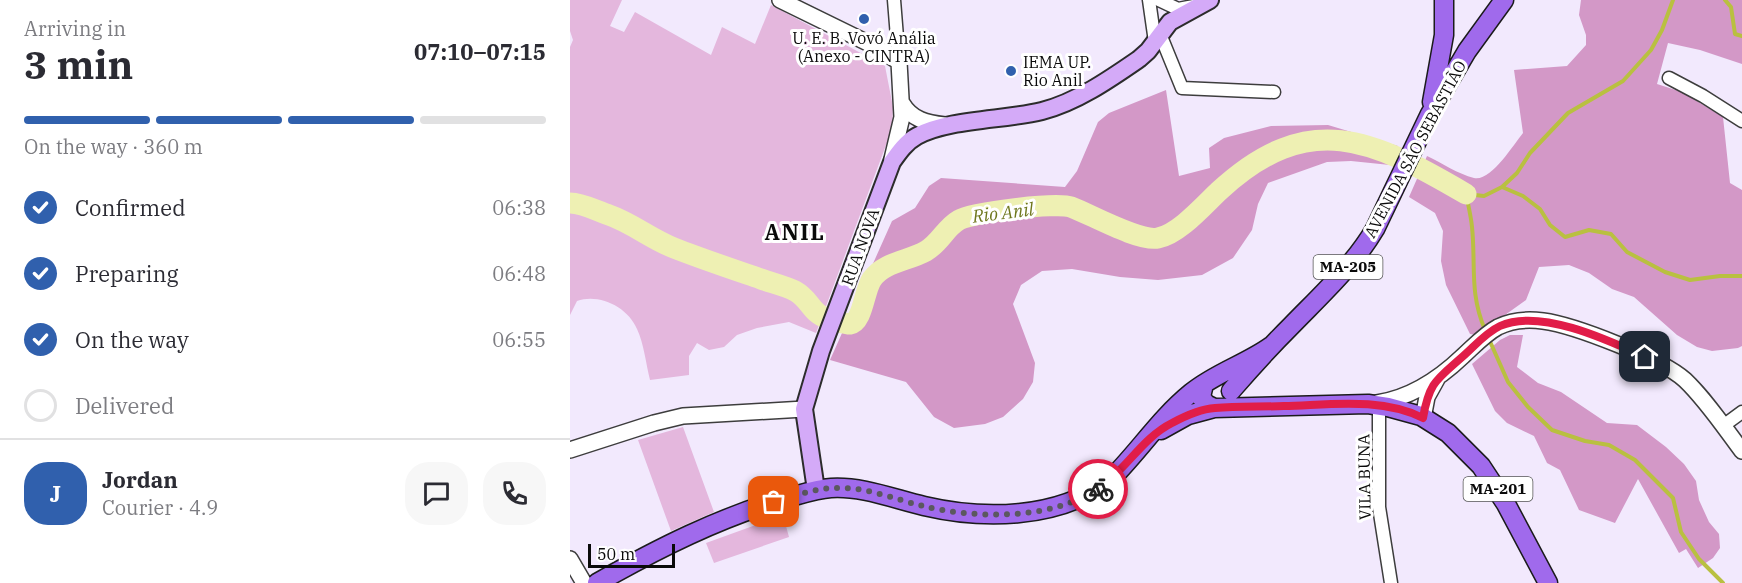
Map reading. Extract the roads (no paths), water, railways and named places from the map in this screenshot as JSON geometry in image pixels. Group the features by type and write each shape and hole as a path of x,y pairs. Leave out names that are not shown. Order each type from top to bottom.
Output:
{"main road":[{"path":"1444,0 1445,43 1450,50 1458,53 1467,51"},
{"name":"AVENIDA SÃO SEBASTIÃO","path":"1231,392 1271,346 1354,261 1376,229 1430,114 1467,51 1504,0"},
{"path":"892,162 916,136 951,126 1029,114 1069,101 1139,59 1170,22 1205,2"},
{"path":"1430,114 1444,35"},
{"name":"RUA NOVA","path":"816,490 804,409 821,351 892,162"},
{"name":"AVENIDA SÃO SEBASTIÃO","path":"1208,381 1252,359 1271,346"},
{"path":"1216,408 1206,404 1201,397 1201,388 1208,381 1225,381 1231,392"},
{"name":"MA-205","path":"602,582 713,524 816,490 844,488 858,490 926,507 965,513 1004,514 1070,503 1096,491 1108,482 1174,408 1208,381"},
{"name":"MA-205","path":"1146,442 1171,423 1228,402 1231,392"},
{"name":"MA-201","path":"1231,392 1251,403 1285,406"},
{"name":"MA-201","path":"1216,408 1373,405 1400,410 1423,418 1448,433 1481,466 1506,504 1546,583"}],"street":[{"path":"780,0 874,46 899,62"},
{"name":"RUA NOVA","path":"892,162 900,130 902,103 894,0"},
{"path":"1149,0 1157,38 1182,88 1274,92"},
{"path":"1159,0 1178,9 1205,2"},
{"path":"1669,78 1742,121"},
{"path":"902,103 909,113 919,120 951,126"},
{"path":"1373,405 1406,396 1439,376 1487,334 1519,321 1541,320 1631,351 1679,375 1742,451"},
{"path":"1423,418 1427,398 1439,376"},
{"name":"VILA BUNA","path":"1373,405 1380,521 1391,583"},
{"path":"570,450 683,416 804,409"},
{"path":"1723,426 1742,412"},
{"path":"570,559 584,583"}],"waterway":[{"path":"1485,330 1475,291 1472,227 1466,194 1484,196 1502,187 1517,173 1530,153 1568,113 1623,81 1651,50 1662,30 1673,0"},
{"path":"1725,0 1731,7 1735,34 1742,36"},
{"name":"Rio Anil","path":"570,203 617,218 674,248 791,289 801,295 820,315 850,324 858,318 869,284 877,273 890,265 926,251 959,220 997,211 1063,206 1071,207 1127,232 1158,238 1183,225 1219,191 1252,165 1282,149 1312,141 1341,141 1370,147 1400,159 1466,194"},
{"path":"1502,187 1523,196 1540,209 1550,225 1565,237 1589,230 1611,234 1627,252 1665,272 1690,280 1742,276"},
{"path":"1488,337 1508,382 1528,407 1552,430 1585,441 1609,445 1635,460 1673,498 1681,532 1699,559 1723,583"}],"place":[{"name":"U. E. B. Vovó Anália (Anexo - CINTRA)","path":"864,19"},
{"name":"IEMA UP. Rio Anil","path":"1011,71"}],"district":[{"name":"ANIL","path":"795,232"}]}
